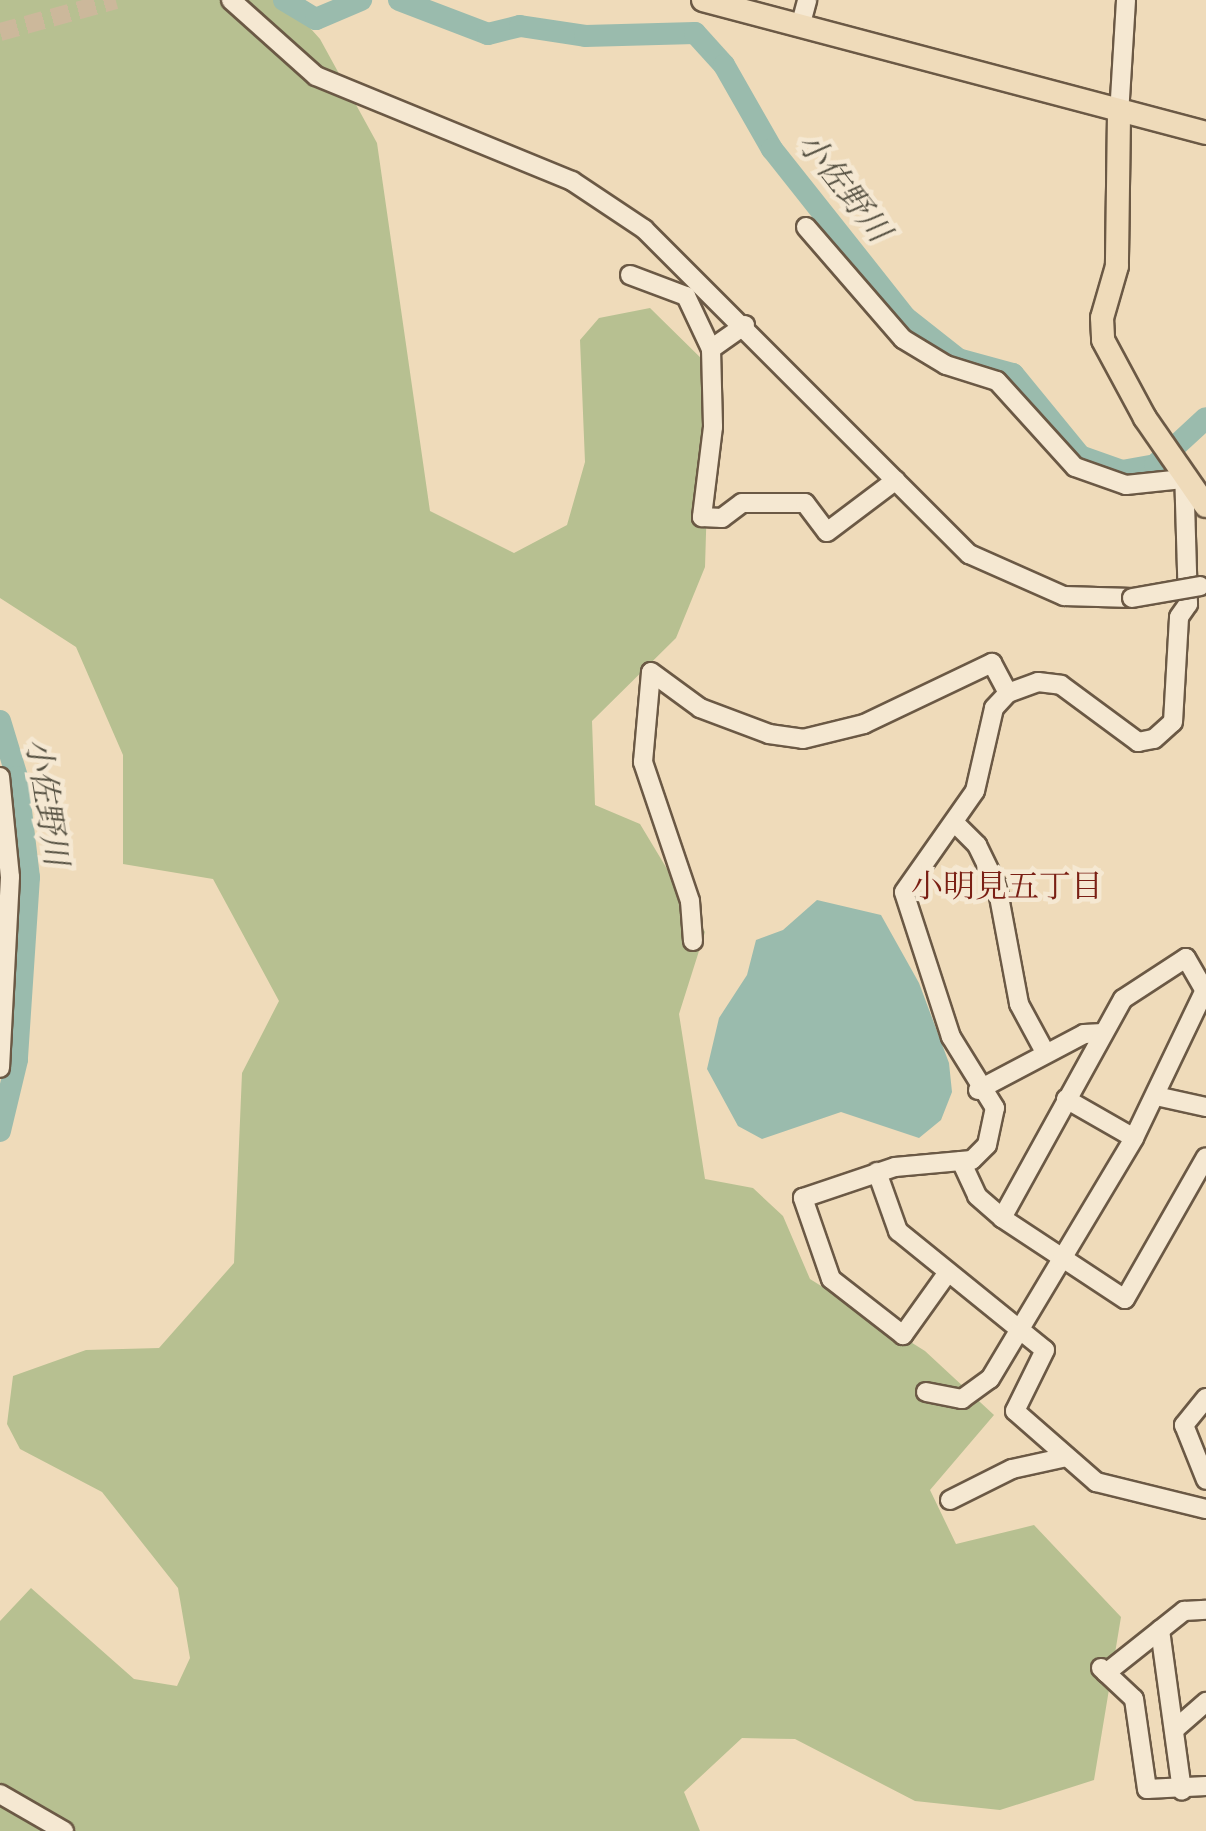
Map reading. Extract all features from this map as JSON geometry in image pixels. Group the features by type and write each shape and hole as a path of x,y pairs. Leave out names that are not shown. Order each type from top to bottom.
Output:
{"main road":[{"path":"703,0 1119,115 1206,133"},
{"path":"1119,115 1118,251 1103,340 1183,476 1206,506"}],"street":[{"path":"231,0 316,76 572,181 644,228 746,326 969,554 1028,585 1064,596 1132,598 1203,585"},
{"path":"800,27 806,0"},
{"path":"1119,115 1126,0"},
{"path":"806,227 903,340 946,366 997,381 1075,468 1126,486 1183,476 1188,604 1179,617 1173,722 1154,739 1138,742 1061,685 1038,682 1008,693 994,708 982,774 956,824 906,888 904,900 951,1037 978,1090 995,1108 992,1132 979,1157 877,1172 804,1198 831,1279 904,1335 946,1275"},
{"path":"630,274 686,296 711,349 713,427 702,517 722,518 742,503 805,503 827,532 896,480"},
{"path":"711,349 746,326"},
{"path":"693,941 690,901 643,762 651,672 700,708 785,738 864,724 992,663 1008,693"},
{"path":"0,778 10,876 0,1068"},
{"path":"956,824 978,845 997,886 1019,1004 1046,1052"},
{"path":"926,1392 952,1401 972,1395 990,1380 1063,1262 1134,1138 1206,990 1186,958 1123,999 1002,1218"},
{"path":"978,1090 1046,1052 1103,1033"},
{"path":"1156,1096 1206,1108"},
{"path":"1066,1098 1134,1138"},
{"path":"961,1161 977,1196 1002,1218 1063,1262 1125,1299 1201,1182 1206,1156"},
{"path":"877,1172 898,1232 946,1275 1045,1350 1015,1411 1096,1482 1206,1509"},
{"path":"1206,1398 1184,1425 1206,1480"},
{"path":"950,1500 1012,1469 1067,1456"},
{"path":"1206,1610 1184,1612 1104,1671 1134,1699 1146,1789 1206,1786"},
{"path":"1160,1630 1182,1790"},
{"path":"1174,1730 1206,1702"},
{"path":"0,1794 64,1831"}],"green space":[{"path":"0,0 285,0 320,39 377,143 430,511 514,553 567,525 585,462 580,340 599,318 650,308 711,368 705,567 676,638 592,721 595,805 640,824 705,932 679,1014 705,1179 753,1188 783,1216 810,1279 925,1351 994,1415 930,1490 956,1544 1034,1525 1121,1617 1094,1780 1000,1810 915,1801 795,1739 742,1738 684,1792 700,1831 0,1831 0,1621 31,1588 134,1679 177,1686 190,1658 178,1588 102,1492 20,1449 7,1424 13,1376 86,1350 159,1348 234,1263 242,1073 279,1001 213,879 123,864 123,755 76,647 0,598"}],"shaded area":[{"path":"817,900 881,915 919,983 949,1063 952,1092 941,1120 919,1138 841,1112 762,1139 738,1126 707,1069 719,1018 747,975 756,940 783,930"}],"waterway":[{"name":"小佐野川","path":"284,0 316,19 361,0"},
{"name":"小佐野川","path":"399,0 488,34 520,26 585,36 695,33 724,65 772,149 905,317 958,359 1013,374 1080,456 1122,471 1155,465 1206,418"},
{"name":"小佐野川","path":"0,721 17,777 29,877 17,1060 0,1131"}],"tunnel":[{"path":"0,32 116,0"}],"district":[{"name":"小明見五丁目","path":"1007,886"}]}
